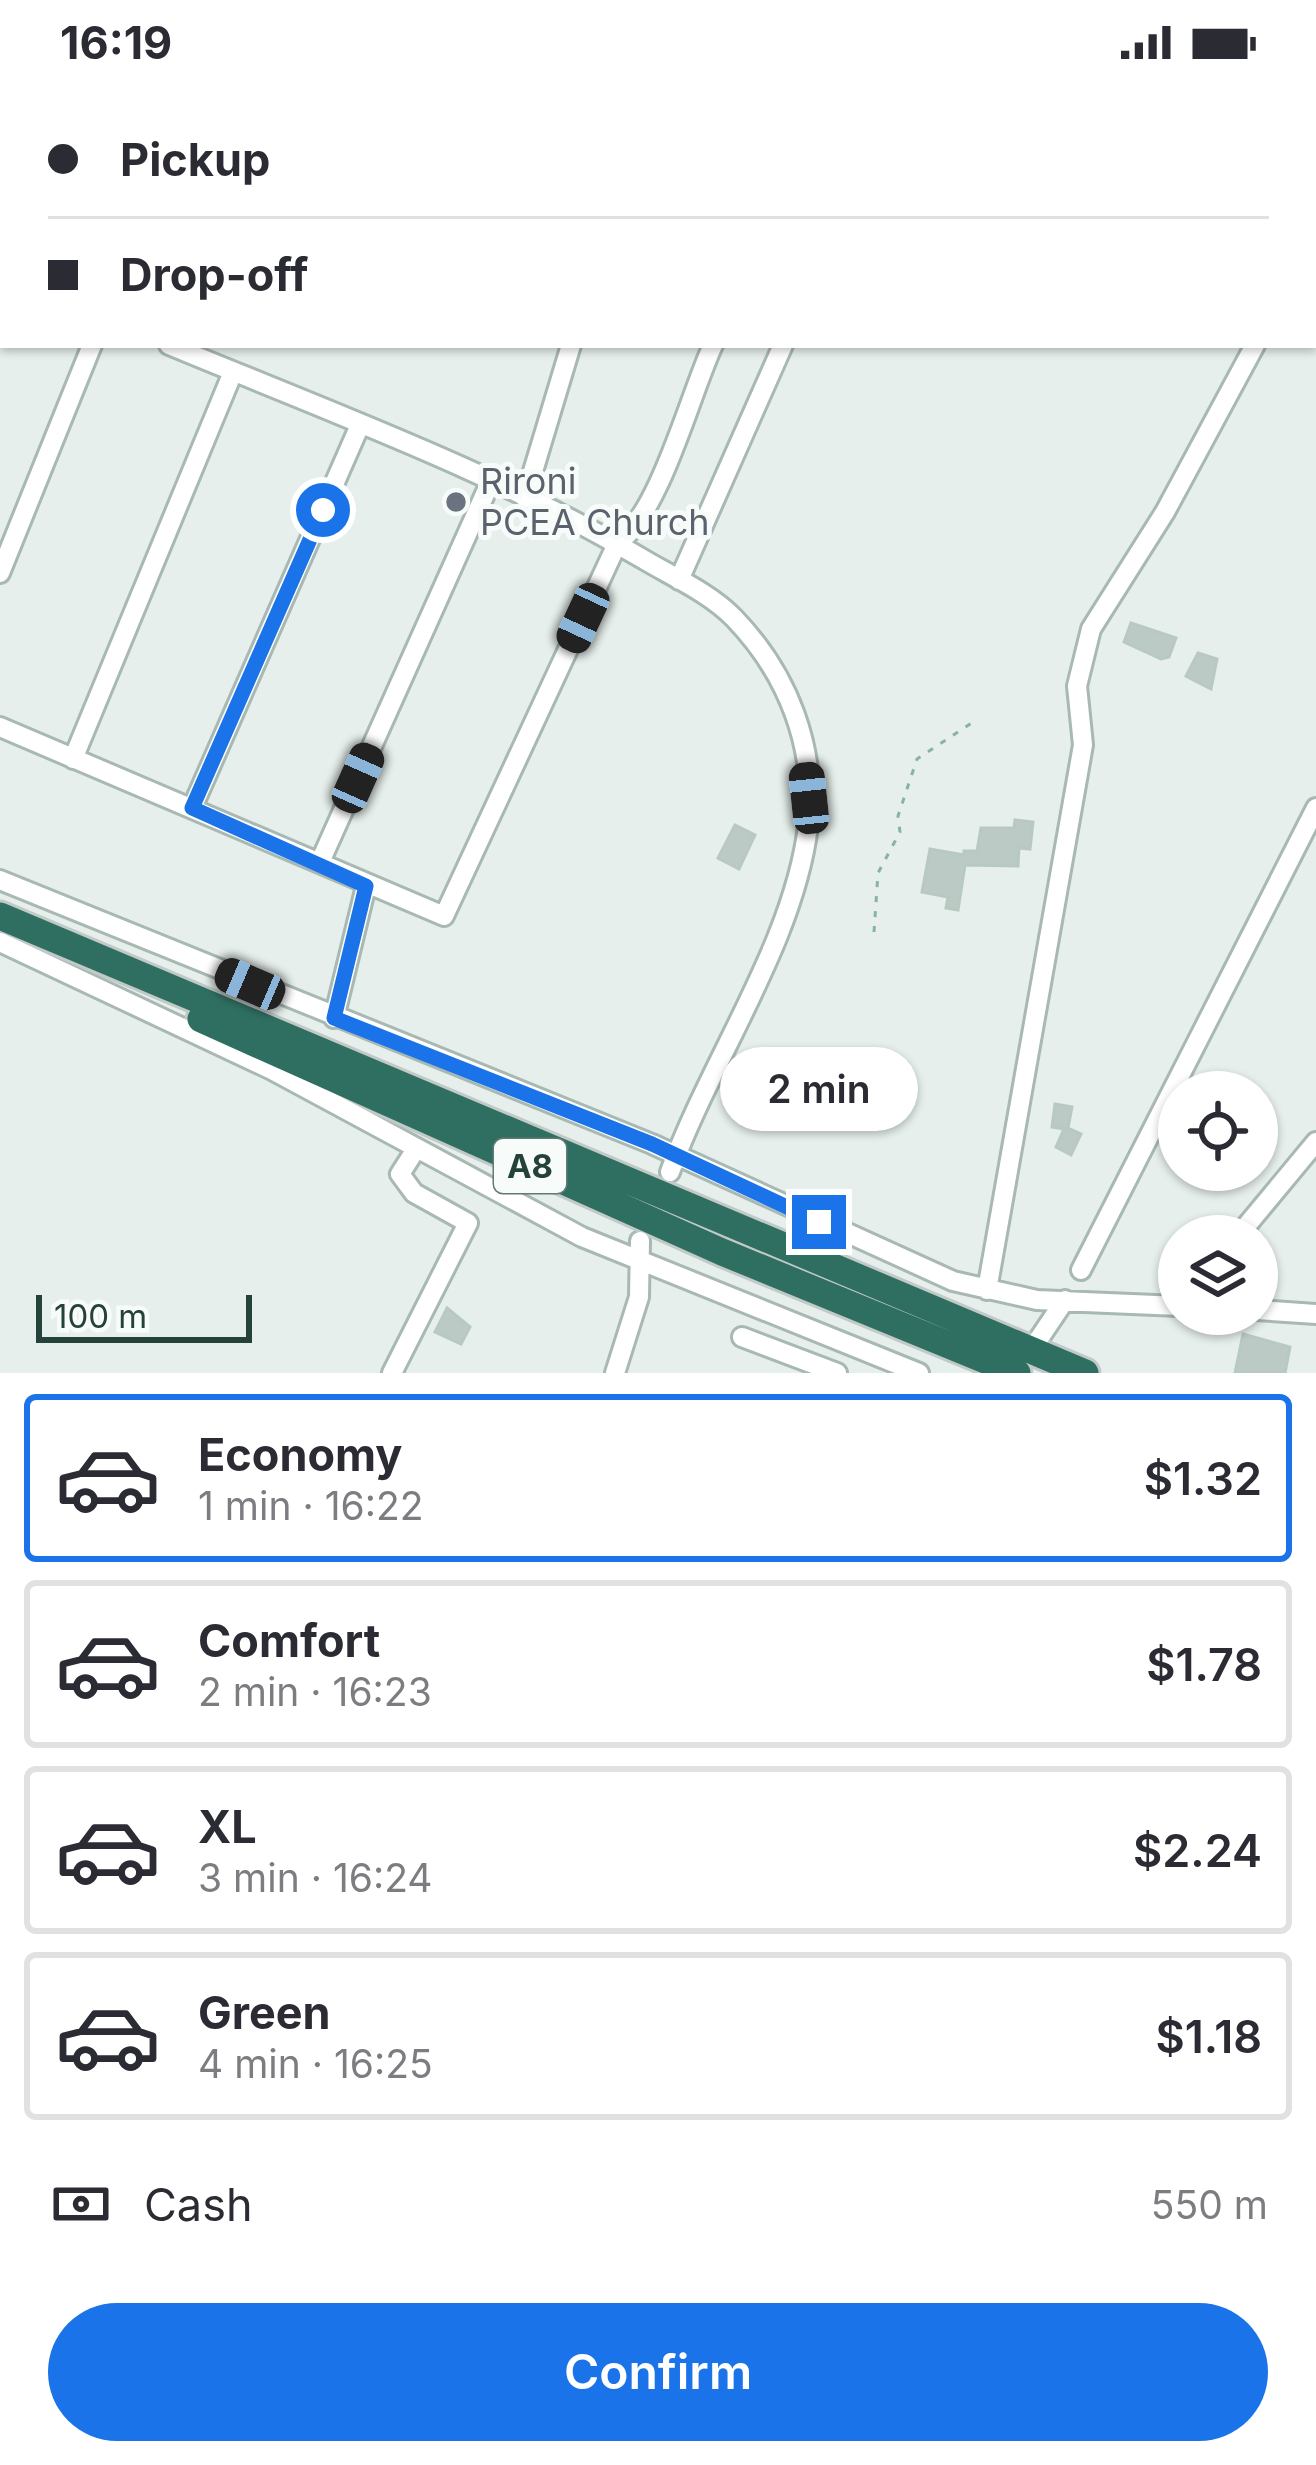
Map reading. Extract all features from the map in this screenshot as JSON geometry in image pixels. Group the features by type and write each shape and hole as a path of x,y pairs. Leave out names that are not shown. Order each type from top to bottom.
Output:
{"highway":[{"name":"A8","path":"0,916 331,1051 482,1121 880,1289 1024,1362"},
{"name":"A8","path":"0,938 722,1252 1024,1362 1085,1373"}],"street":[{"path":"0,573 91,348"},
{"path":"177,348 525,498 617,544 731,614 776,668 794,707 809,798 802,854 783,914 673,1164"},
{"path":"525,498 570,348"},
{"path":"0,728 320,862 366,886 437,914 448,913 617,544 635,524 652,491 712,348"},
{"path":"679,580 782,348"},
{"path":"987,1290 1083,745 1081,656 1253,348"},
{"path":"73,759 233,372"},
{"path":"192,808 360,425"},
{"path":"320,862 490,483"},
{"path":"1081,1270 1316,808"},
{"path":"0,880 952,1281 1065,1300 1158,1305"},
{"path":"334,1018 366,886"},
{"path":"0,938 272,1070 416,1149 919,1373"},
{"path":"1255,1215 1316,1142"},
{"path":"392,1373 468,1223 407,1187 400,1174 416,1149"},
{"path":"615,1373 640,1287 638,1251"},
{"path":"880,1289 952,1281"},
{"path":"1024,1362 1065,1300"},
{"path":"1278,1311 1316,1314"},
{"path":"742,1337 837,1373"}],"path":[{"path":"874,932 878,873 900,832 898,815 917,759 976,720"}],"building":[{"path":"1131,623 1176,638 1169,657 1161,659 1124,642"},
{"path":"1198,653 1217,659 1211,689 1186,676"},
{"path":"1015,820 1033,822 1030,849 1019,848 1018,866 965,865 958,910 946,908 948,897 922,892 930,849 964,855 964,851 977,851 981,828 1014,828"},
{"path":"735,825 755,835 739,869 718,858"},
{"path":"802,1073 841,1088 835,1103 796,1088"},
{"path":"1055,1104 1072,1107 1068,1128 1081,1134 1071,1155 1056,1147 1064,1129 1052,1127"},
{"path":"447,1308 470,1327 461,1344 435,1332"},
{"path":"1243,1335 1290,1347 1285,1373 1235,1373"}],"place":[{"name":"Rironi PCEA Church","path":"456,502"}],"route":[{"path":"323,510 192,808 366,886 334,1018 652,1144 819,1222"}]}
